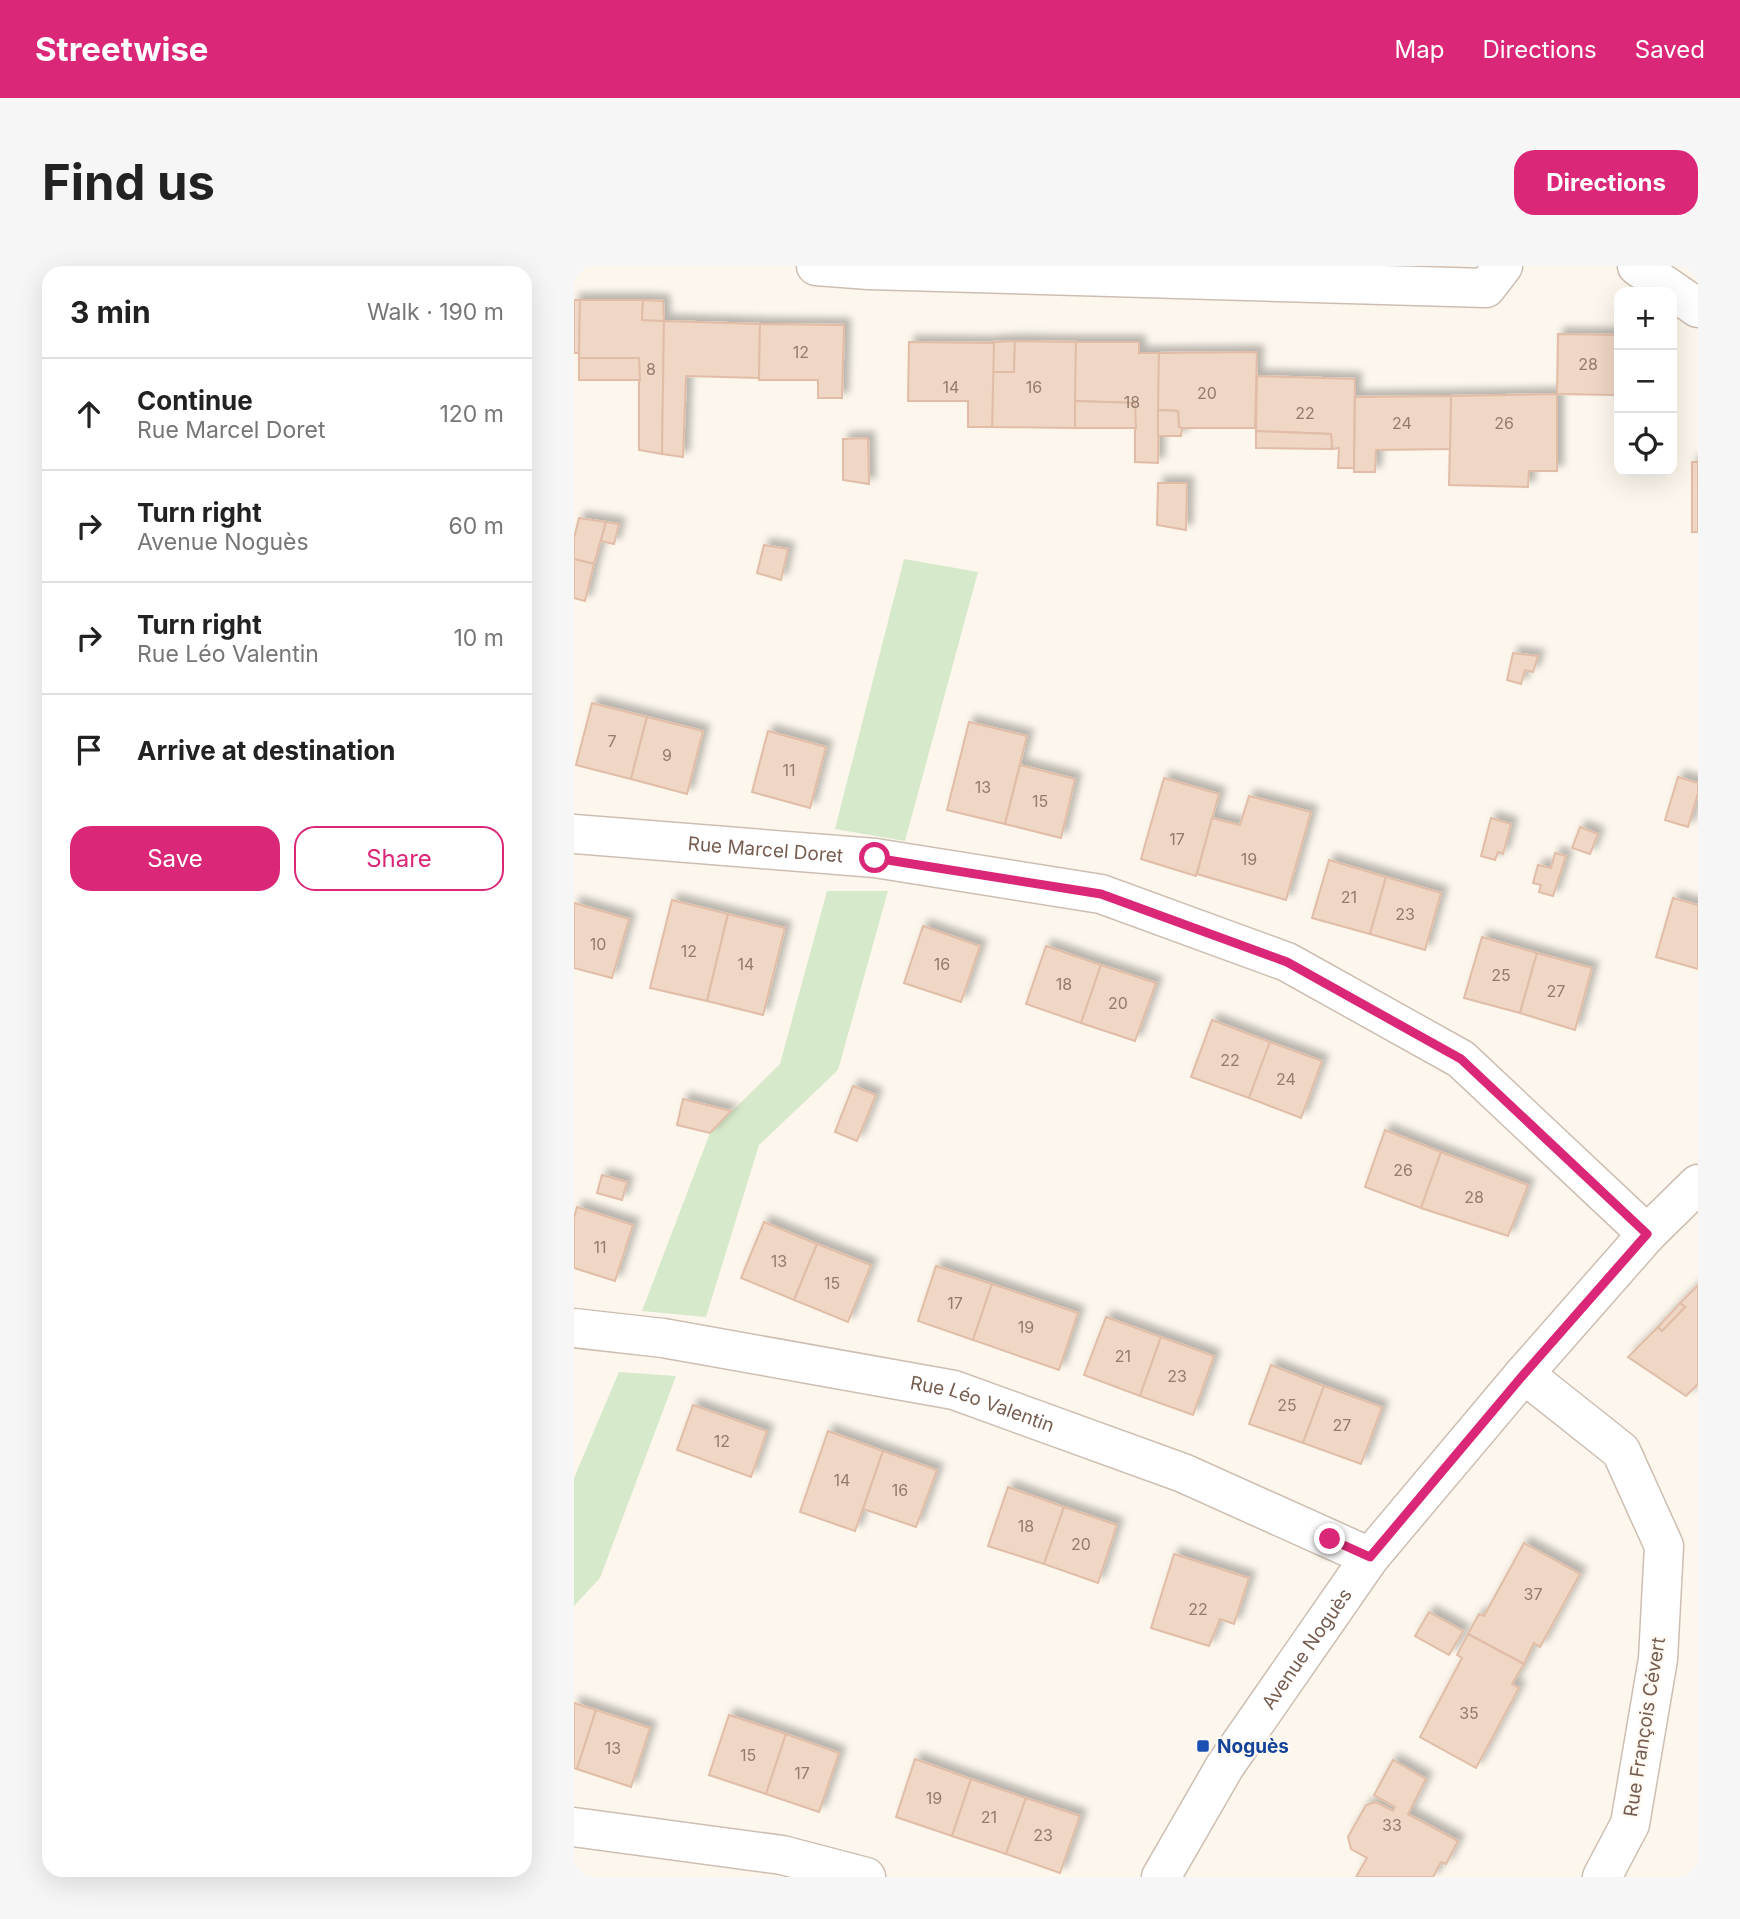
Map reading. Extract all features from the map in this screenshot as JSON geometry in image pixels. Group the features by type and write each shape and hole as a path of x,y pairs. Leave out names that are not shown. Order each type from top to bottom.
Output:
{"street":[{"path":"816,266 1486,288 1503,266"},
{"path":"1637,266 1697,305"},
{"name":"Rue Marcel Doret","path":"574,834 875,858 1101,894 1287,962 1461,1059 1647,1234"},
{"name":"Avenue Noguès","path":"1161,1877 1225,1766 1370,1557 1524,1374 1647,1234 1698,1184"},
{"name":"Rue Léo Valentin","path":"574,1328 663,1338 954,1390 1183,1473 1370,1557"},
{"name":"Rue François Cévert","path":"1524,1374 1621,1451 1664,1546 1658,1659 1630,1824 1602,1877"},
{"path":"574,1827 782,1855 866,1877"}],"green space":[{"path":"904,559 978,572 905,841 835,829"},
{"path":"827,891 888,891 838,1070 759,1145 706,1317 642,1311 710,1133 780,1064"},
{"path":"619,1372 676,1376 600,1578 574,1606 574,1478"}],"building":[{"path":"574,300 580,300 579,353 574,353"},
{"path":"580,300 643,300 642,320 664,321 662,454 639,450 639,358 579,358"},
{"path":"643,300 663,301 664,321 642,320"},
{"path":"664,321 760,324 759,378 686,376 683,457 662,454"},
{"path":"760,324 844,325 842,398 818,398 818,380 759,380"},
{"path":"1558,334 1614,335 1614,395 1557,394"},
{"path":"1015,341 1014,372 993,372 993,342"},
{"path":"1015,341 1076,342 1075,428 992,427 993,372 1014,372"},
{"path":"909,342 994,343 992,427 968,427 968,401 908,401"},
{"path":"1076,342 1139,342 1139,353 1159,353 1158,463 1135,462 1135,403 1075,401"},
{"path":"1257,352 1255,428 1182,428 1179,427 1178,411 1158,410 1159,353"},
{"path":"579,358 639,358 640,380 579,380"},
{"path":"1257,376 1355,379 1354,468 1338,468 1339,448 1332,449 1331,434 1256,431"},
{"path":"1557,394 1557,471 1529,471 1528,487 1449,485 1451,396"},
{"path":"1451,396 1450,449 1376,450 1375,472 1354,472 1355,397"},
{"path":"1075,401 1135,403 1136,428 1075,428"},
{"path":"1158,410 1178,411 1181,436 1158,436"},
{"path":"1256,431 1331,434 1332,449 1256,448"},
{"path":"868,438 869,484 843,480 843,439"},
{"path":"1692,462 1698,462 1698,532 1692,532"},
{"path":"1158,483 1187,483 1186,530 1157,525"},
{"path":"579,518 606,522 594,564 574,559 574,538"},
{"path":"606,522 619,524 614,544 601,541"},
{"path":"764,545 788,549 781,580 757,573"},
{"path":"574,559 594,564 585,601 574,598"},
{"path":"1513,653 1538,656 1533,672 1525,670 1521,684 1507,680"},
{"path":"592,703 647,717 631,779 576,765"},
{"path":"647,717 703,731 687,794 631,779"},
{"path":"969,722 1027,736 1005,824 947,810"},
{"path":"768,731 826,747 810,808 752,792"},
{"path":"1020,765 1075,779 1061,838 1005,824"},
{"path":"1678,777 1698,783 1698,793 1688,827 1665,820"},
{"path":"1164,778 1219,794 1196,876 1141,859"},
{"path":"1249,796 1311,812 1286,900 1197,874 1212,818 1240,825"},
{"path":"1491,818 1511,824 1503,854 1498,852 1495,860 1481,856"},
{"path":"1580,827 1598,834 1590,854 1572,848"},
{"path":"1555,853 1566,856 1553,896 1539,892 1541,885 1533,883 1538,865 1551,868"},
{"path":"1329,860 1386,877 1370,934 1312,918"},
{"path":"1386,877 1441,893 1425,950 1370,934"},
{"path":"1673,898 1698,905 1698,969 1656,957"},
{"path":"672,900 728,914 707,1001 650,988"},
{"path":"574,903 629,919 612,978 574,968"},
{"path":"728,914 785,928 763,1015 707,1001"},
{"path":"923,926 980,946 961,1002 904,983"},
{"path":"1482,937 1537,953 1520,1013 1464,998"},
{"path":"1046,946 1101,965 1081,1023 1026,1004"},
{"path":"1537,953 1592,968 1575,1030 1520,1013"},
{"path":"1101,965 1156,983 1135,1041 1081,1023"},
{"path":"1212,1020 1270,1042 1249,1098 1191,1077"},
{"path":"1270,1042 1322,1061 1301,1118 1249,1098"},
{"path":"853,1086 876,1095 857,1141 835,1132"},
{"path":"683,1099 731,1111 710,1133 677,1125"},
{"path":"1385,1130 1441,1152 1421,1208 1365,1187"},
{"path":"1441,1152 1528,1185 1508,1236 1421,1208"},
{"path":"602,1175 627,1182 622,1200 597,1193"},
{"path":"577,1207 633,1225 615,1281 574,1268 574,1218"},
{"path":"764,1222 817,1244 794,1300 741,1278"},
{"path":"817,1244 871,1265 848,1322 794,1300"},
{"path":"936,1266 992,1284 973,1340 918,1321"},
{"path":"992,1284 1078,1313 1059,1370 973,1340"},
{"path":"1698,1285 1698,1384 1686,1396 1628,1357 1658,1327 1662,1331 1685,1307 1680,1303"},
{"path":"1680,1303 1685,1307 1662,1331 1658,1327"},
{"path":"1106,1317 1161,1337 1140,1396 1084,1375"},
{"path":"1161,1337 1214,1356 1193,1415 1140,1396"},
{"path":"1271,1365 1324,1386 1303,1443 1249,1424"},
{"path":"1324,1386 1382,1407 1361,1464 1303,1443"},
{"path":"693,1405 767,1431 751,1477 677,1450"},
{"path":"828,1431 883,1451 855,1531 800,1512"},
{"path":"883,1451 937,1470 916,1527 863,1509"},
{"path":"1008,1487 1064,1507 1044,1564 988,1546"},
{"path":"1064,1507 1117,1525 1098,1583 1044,1564"},
{"path":"1524,1543 1580,1574 1540,1647 1534,1643 1524,1664 1468,1634 1479,1614 1484,1616"},
{"path":"1174,1554 1249,1578 1234,1624 1220,1619 1209,1646 1151,1628"},
{"path":"1429,1612 1463,1631 1449,1655 1415,1636"},
{"path":"1468,1634 1524,1664 1512,1684 1519,1688 1476,1768 1420,1737 1462,1658 1457,1655"},
{"path":"574,1703 596,1710 577,1769 574,1768"},
{"path":"596,1710 650,1728 631,1787 577,1769"},
{"path":"729,1715 786,1734 766,1794 709,1775"},
{"path":"786,1734 839,1753 819,1812 766,1794"},
{"path":"915,1759 971,1779 952,1836 896,1817"},
{"path":"1393,1760 1426,1779 1408,1814 1458,1841 1446,1864 1441,1862 1433,1877 1356,1877 1367,1858 1351,1849 1348,1837 1366,1805 1376,1802 1393,1811 1395,1807 1374,1795"},
{"path":"971,1779 1026,1798 1006,1854 952,1836"},
{"path":"1026,1798 1080,1816 1060,1873 1006,1854"}],"place":[{"name":"Noguès","path":"1203,1746"}],"route":[{"path":"875,858 1101,894 1287,962 1461,1059 1647,1234 1524,1374 1370,1557 1330,1539"}]}
